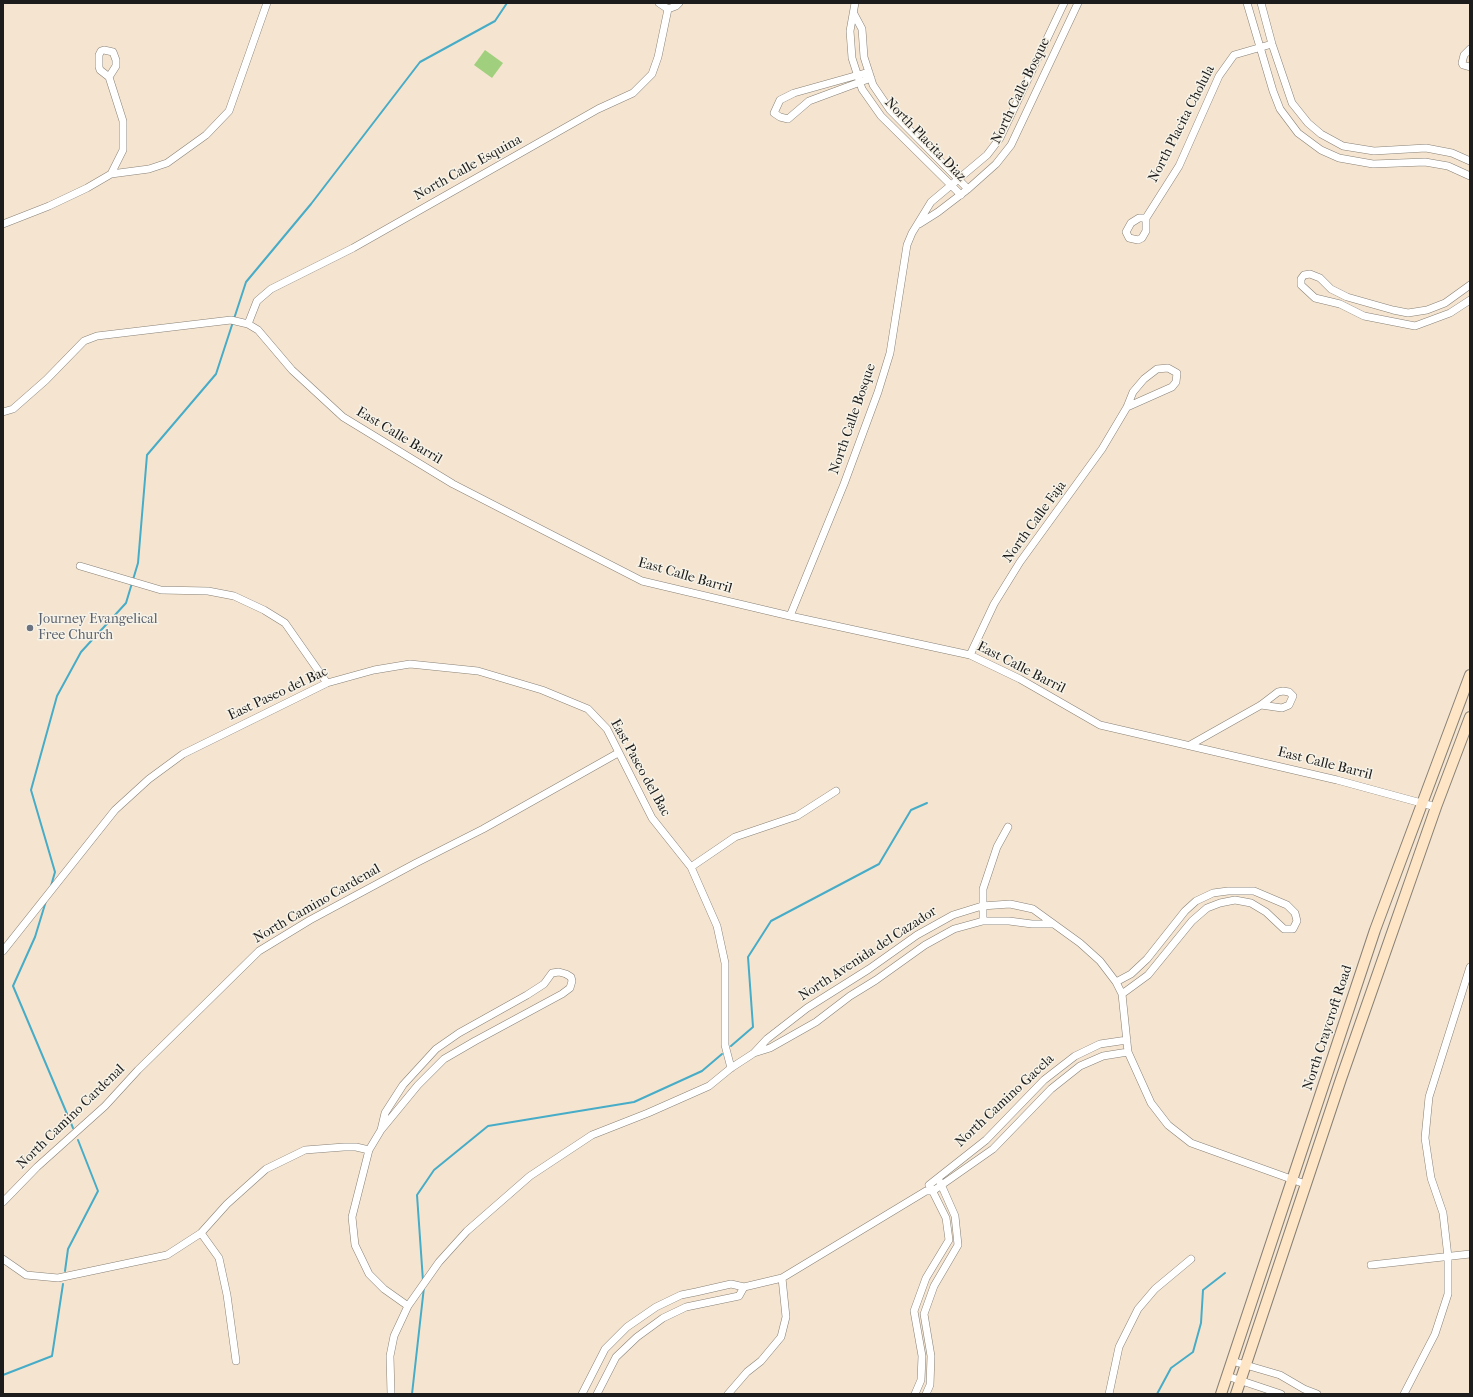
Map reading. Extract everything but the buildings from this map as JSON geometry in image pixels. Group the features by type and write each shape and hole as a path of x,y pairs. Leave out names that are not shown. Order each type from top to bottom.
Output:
{"main road":[{"name":"North Craycroft Road","path":"1221,1394 1375,930 1470,675"},
{"name":"North Craycroft Road","path":"1236,1394 1305,1184 1436,807 1470,717"}],"street":[{"path":"3,224 49,206 87,188 111,174 149,169 167,163 206,135 229,111 267,3"},
{"path":"659,3 668,9 679,3"},
{"name":"North Placita Diaz","path":"855,3 850,31 852,58 862,89 881,116 960,195"},
{"name":"North Calle Bosque","path":"790,616 844,484 878,392 894,331 907,245 931,202 987,155 1000,138 1064,3"},
{"name":"North Calle Bosque","path":"917,225 938,212 968,189 996,164 1011,145 1078,3"},
{"path":"1247,3 1259,48 1280,109 1298,133 1321,150 1339,158 1366,163 1430,163 1448,166 1470,176"},
{"path":"1261,3 1272,44 1292,102 1308,123 1321,134 1343,146 1374,151 1432,150 1452,153 1470,161"},
{"name":"North Calle Esquina","path":"248,324 257,301 271,289 353,248 598,110 633,93 652,74 658,57 668,9"},
{"name":"North Placita Diaz","path":"854,14 862,29 864,56 873,85 890,110 959,178 968,189"},
{"name":"North Placita Cholula","path":"1146,218 1179,166 1219,76 1234,55 1272,44"},
{"path":"1470,49 1466,52 1462,59 1463,65 1470,67"},
{"path":"859,79 794,93 780,100 774,113 780,117 788,119 809,101 870,75"},
{"path":"109,77 122,121 123,150 111,174"},
{"path":"1313,144 1321,134"},
{"path":"1430,163 1432,150"},
{"path":"1470,285 1445,302 1428,310 1408,313 1347,298 1331,289 1320,278 1310,274 1304,275 1301,279 1301,285 1316,298 1340,304 1364,316 1415,326 1450,313 1470,300"},
{"name":"East Calle Barril","path":"3,412 13,409 46,380 84,341 97,336 231,320 248,324 258,330 292,370 343,417 453,484 642,580 790,616 970,655 1020,679 1100,725 1337,780 1436,807"},
{"name":"North Calle Faja","path":"970,655 994,604 1020,562 1102,449 1127,407 1133,392 1157,369 1168,368 1177,372 1176,382 1172,387 1127,407"},
{"path":"80,566 161,590 208,591 234,596 264,610 285,622 327,683"},
{"name":"East Paseo del Bac","path":"3,951 115,810 149,779 183,754 327,683 374,670 410,664 478,671 542,690 588,709 607,729 652,818 691,867 717,926 725,963 725,1045 731,1068"},
{"path":"1190,745 1261,705"},
{"name":"North Camino Cardenal","path":"3,1202 37,1167 105,1106 138,1070 259,951 310,920 416,863 482,830 618,753"},
{"path":"691,867 735,837 797,816 836,791"},
{"path":"983,921 983,889 997,847 1008,827"},
{"path":"1116,982 1131,974 1146,959 1185,911 1196,900 1213,893 1228,891 1254,891 1287,905 1295,913 1297,921 1293,929 1284,929 1276,924 1266,912 1252,903 1235,900 1207,908 1192,921 1148,975 1122,994"},
{"name":"North Avenida del Cazador","path":"754,1053 767,1038 807,1008 869,969 917,935 953,915 982,906 1010,904 1033,909 1080,943 1100,961 1116,982 1122,994 1128,1052 1151,1103 1168,1125 1191,1143 1238,1162 1305,1184"},
{"name":"North Avenida del Cazador","path":"391,1394 390,1356 394,1336 408,1306 439,1262 467,1231 530,1176 592,1135 648,1114 709,1086 731,1068 754,1053 770,1048 816,1022 850,996 876,980 925,945 954,929 983,921 1052,924"},
{"path":"1404,1394 1435,1334 1448,1294 1448,1256 1443,1213 1431,1178 1425,1138 1429,1097 1470,967"},
{"path":"380,1130 385,1113 403,1085 436,1049 459,1033 544,984 552,973 559,972 571,977 572,982 570,988 562,994 444,1060 418,1085 380,1130 369,1150 352,1217 355,1245 369,1274 384,1289 408,1306"},
{"name":"North Camino Gacela","path":"940,1182 986,1140 1044,1080 1075,1056 1100,1044 1127,1040"},
{"name":"North Camino Gacela","path":"582,1394 605,1349 627,1327 656,1307 681,1295 731,1284 744,1287 782,1278 993,1149 1051,1089 1080,1066 1103,1056 1128,1052"},
{"path":"1023,1102 1028,1113"},
{"path":"3,1259 26,1275 58,1278 167,1254 201,1233 227,1204 266,1169 305,1150 344,1146 369,1150"},
{"path":"926,1394 930,1385 931,1356 924,1314 934,1286 958,1245 955,1216 940,1182"},
{"path":"915,1394 921,1380 922,1356 914,1311 926,1278 950,1240 946,1218 929,1189"},
{"path":"201,1233 219,1258 227,1295 236,1361"},
{"path":"1371,1265 1470,1254"},
{"path":"1109,1394 1119,1347 1138,1309 1155,1289 1191,1259"},
{"path":"728,1394 747,1372 761,1361 781,1337 786,1317 782,1278"},
{"name":"North Camino Gacela","path":"597,1394 616,1358 647,1330 663,1318 686,1308 739,1296 744,1287"},
{"path":"1232,1361 1280,1375 1317,1394"},
{"path":"1227,1376 1281,1394"}],"green space":[{"path":"485,50 503,63 492,78 474,65"}],"waterway":[{"path":"51,886 55,872 31,790 57,696 81,652 126,603 138,563 147,455 216,374 246,282 311,204 420,62 495,21 507,3"},
{"path":"731,1046 753,1027 748,957 771,921 879,864 911,810 927,803"},
{"path":"46,901 35,937 13,986 73,1128"},
{"path":"423,1281 417,1195 434,1170 488,1126 634,1102 702,1071 722,1054"},
{"path":"65,1271 68,1249 98,1191 78,1140"},
{"path":"1157,1394 1171,1368 1193,1352 1201,1323 1203,1290 1225,1273"},
{"path":"3,1375 52,1356 63,1284"},
{"path":"412,1394 424,1287"}],"place":[{"name":"Journey Evangelical Free Church","path":"30,628"}]}
